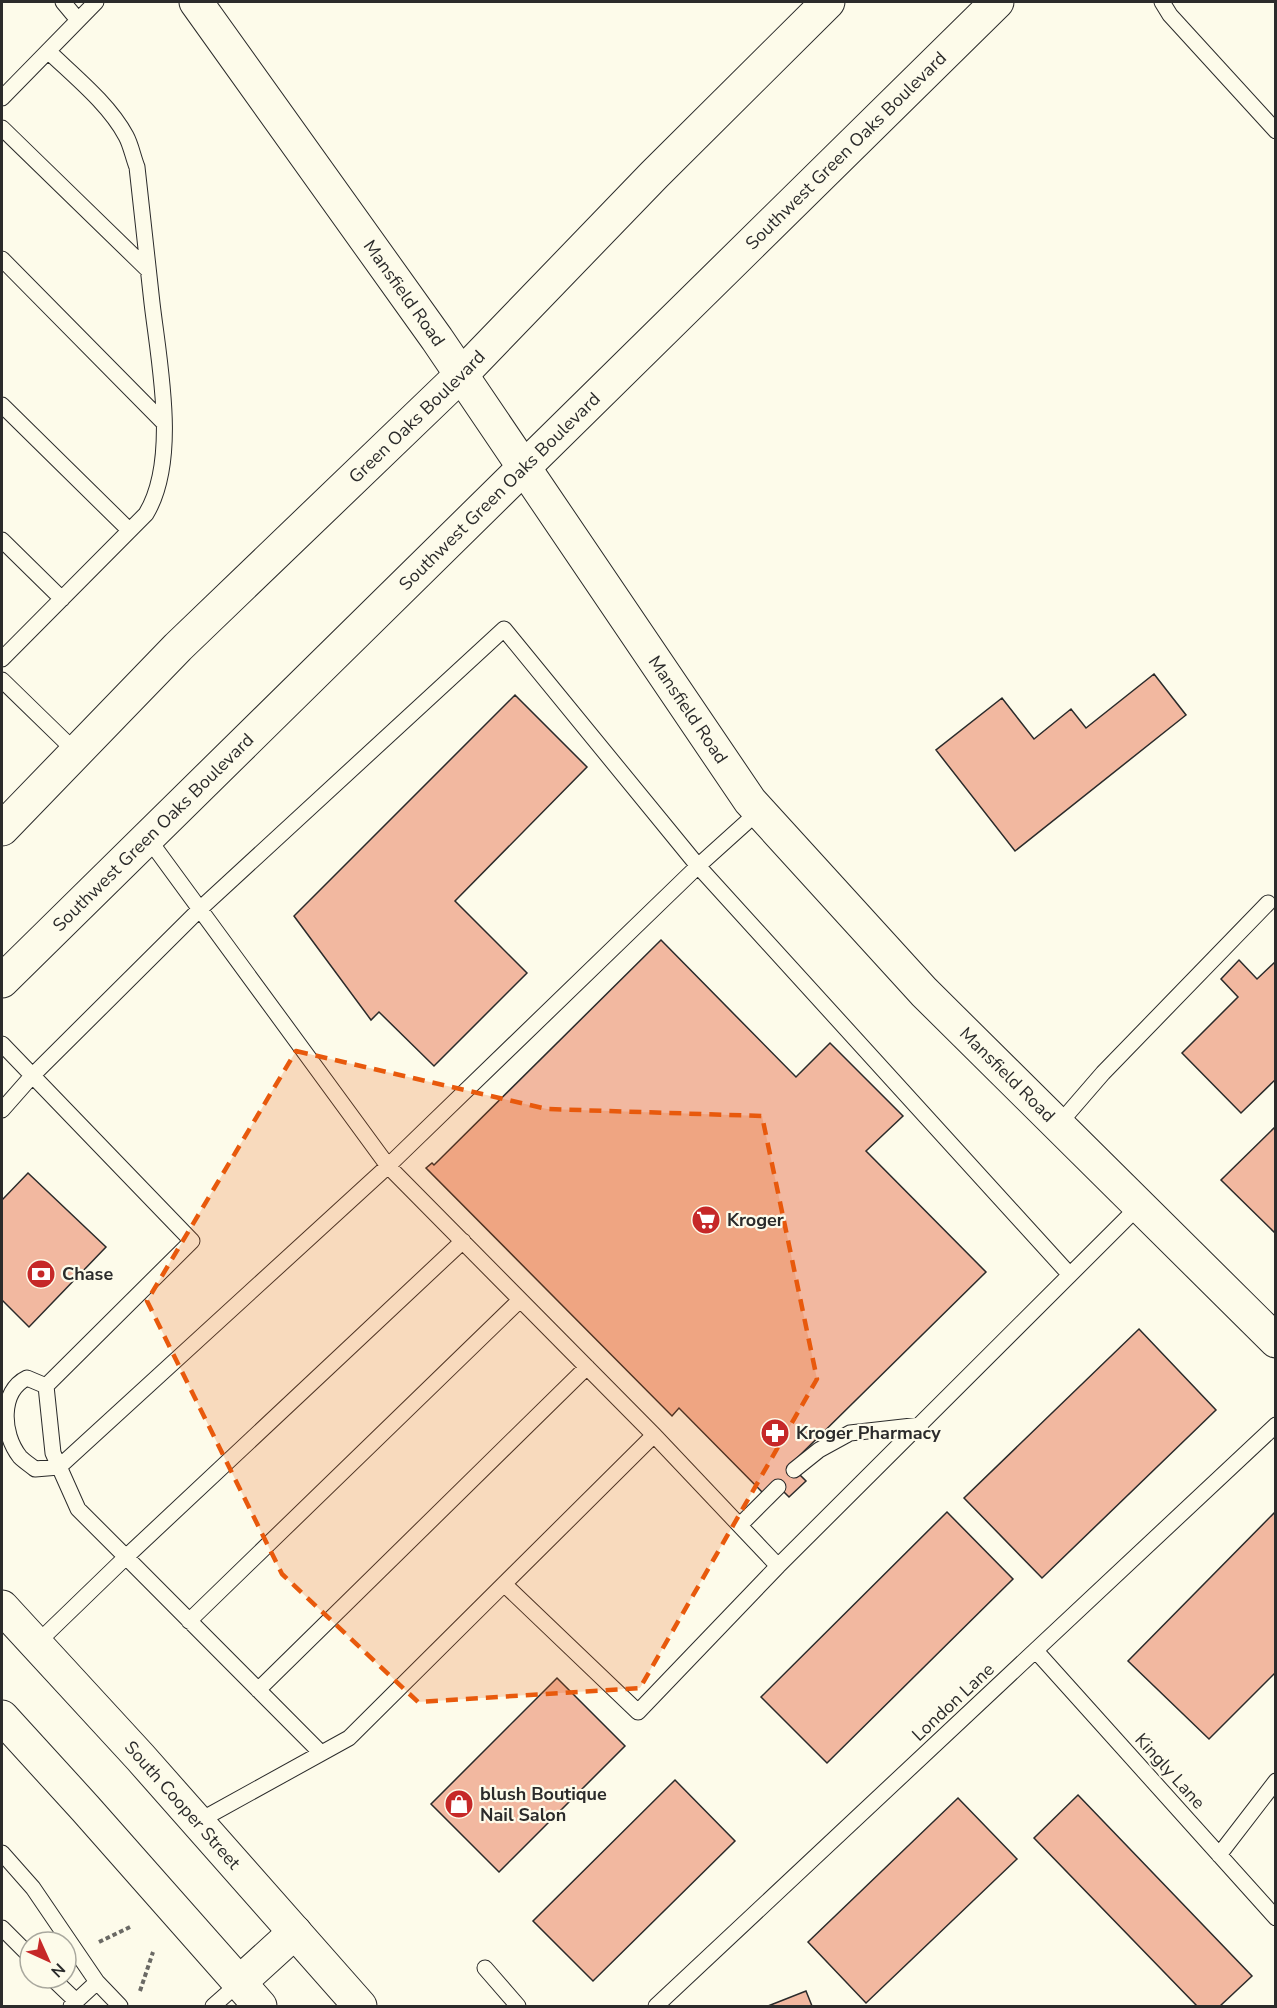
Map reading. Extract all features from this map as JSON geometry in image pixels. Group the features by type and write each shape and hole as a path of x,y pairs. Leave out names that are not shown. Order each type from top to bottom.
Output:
{"main road":[{"name":"Mansfield Road","path":"196,2 461,375 759,811 924,992 1275,1341"},
{"name":"Green Oaks Boulevard","path":"2,829 178,647 461,375 654,175 828,2"},
{"name":"Southwest Green Oaks Boulevard","path":"2,981 997,2"},
{"name":"South Cooper Street","path":"2,1607 197,1822 360,2007"},
{"path":"2,1717 260,2007"},
{"path":"239,1983 295,1932"}],"lane":[{"path":"63,2 78,20"},
{"path":"2,98 96,2"},
{"path":"1162,2 1170,15 1275,131"},
{"path":"2,659 146,514 154,501 164,459 164,403 136,167 127,137 96,98 48,51"},
{"path":"2,128 148,270"},
{"path":"2,259 164,423"},
{"path":"2,405 129,530"},
{"path":"2,540 62,599"},
{"path":"2,1110 32,1076 201,908 504,629 698,866 1070,1275"},
{"path":"2,680 76,752"},
{"path":"46,1386 27,1378 16,1382 2,1409 9,1437 20,1457 35,1469 59,1467 388,1166 698,866 759,811"},
{"path":"147,837 388,1166 654,1435 778,1566"},
{"path":"1058,1125 1103,1073 1268,903"},
{"path":"2,1044 192,1241 46,1386"},
{"path":"504,1584 638,1712 778,1566 1139,1206"},
{"path":"36,1644 463,1242"},
{"path":"189,1621 520,1300"},
{"path":"258,1690 586,1367"},
{"path":"46,1386 53,1453 78,1509 321,1753"},
{"path":"794,1470 819,1450 850,1432 921,1425"},
{"name":"London Lane","path":"656,2007 1275,1425"},
{"path":"197,1822 349,1738 654,1435"},
{"path":"740,1525 778,1487"},
{"name":"Kingly Lane","path":"1036,1651 1275,1918"},
{"path":"1219,1855 1275,1781"},
{"path":"2,1853 33,1888 97,1982 120,2007"},
{"path":"2,1928 18,1944"},
{"path":"485,1968 518,2007"},
{"path":"62,1990 74,2004 97,1982"},
{"path":"213,2007 239,1983"}],"path":[{"path":"94,1944 130,1927"},
{"path":"139,1995 153,1952"}],"highlighted area":[{"path":"296,1051 547,1109 762,1116 817,1379 640,1688 418,1702 282,1574 147,1301"}],"building":[{"path":"1154,674 1186,715 1015,851 936,750 1002,698 1034,739 1071,709 1086,728"},
{"path":"515,695 587,767 455,901 527,973 434,1066 379,1012 371,1020 294,916"},
{"name":"Kroger","path":"661,940 796,1077 830,1043 903,1116 866,1151 986,1272 790,1465 806,1481 789,1497 774,1482 763,1493 679,1408 672,1416 426,1168 432,1163 434,1165"},
{"path":"1239,960 1257,979 1276,961 1276,1079 1241,1113 1182,1053 1238,997 1221,979"},
{"path":"1276,1126 1276,1234 1221,1180"},
{"name":"Chase","path":"28,1173 106,1247 29,1327 2,1300 2,1200"},
{"path":"1139,1329 1216,1410 1042,1578 964,1498"},
{"path":"1276,1511 1276,1672 1209,1739 1128,1661"},
{"path":"947,1512 1013,1579 827,1763 761,1697"},
{"path":"557,1678 625,1746 499,1872 431,1804"},
{"path":"675,1780 735,1841 593,1981 533,1921"},
{"path":"1078,1795 1252,1976 1220,2006 1197,2006 1034,1838"},
{"path":"958,1798 1017,1859 866,2003 808,1942"},
{"path":"806,1991 812,2006 768,2006"}],"place":[{"name":"Kroger","path":"706,1220"},
{"name":"Chase","path":"41,1274"},
{"name":"Kroger Pharmacy","path":"775,1433"},
{"name":"blush Boutique Nail Salon","path":"459,1804"}]}
